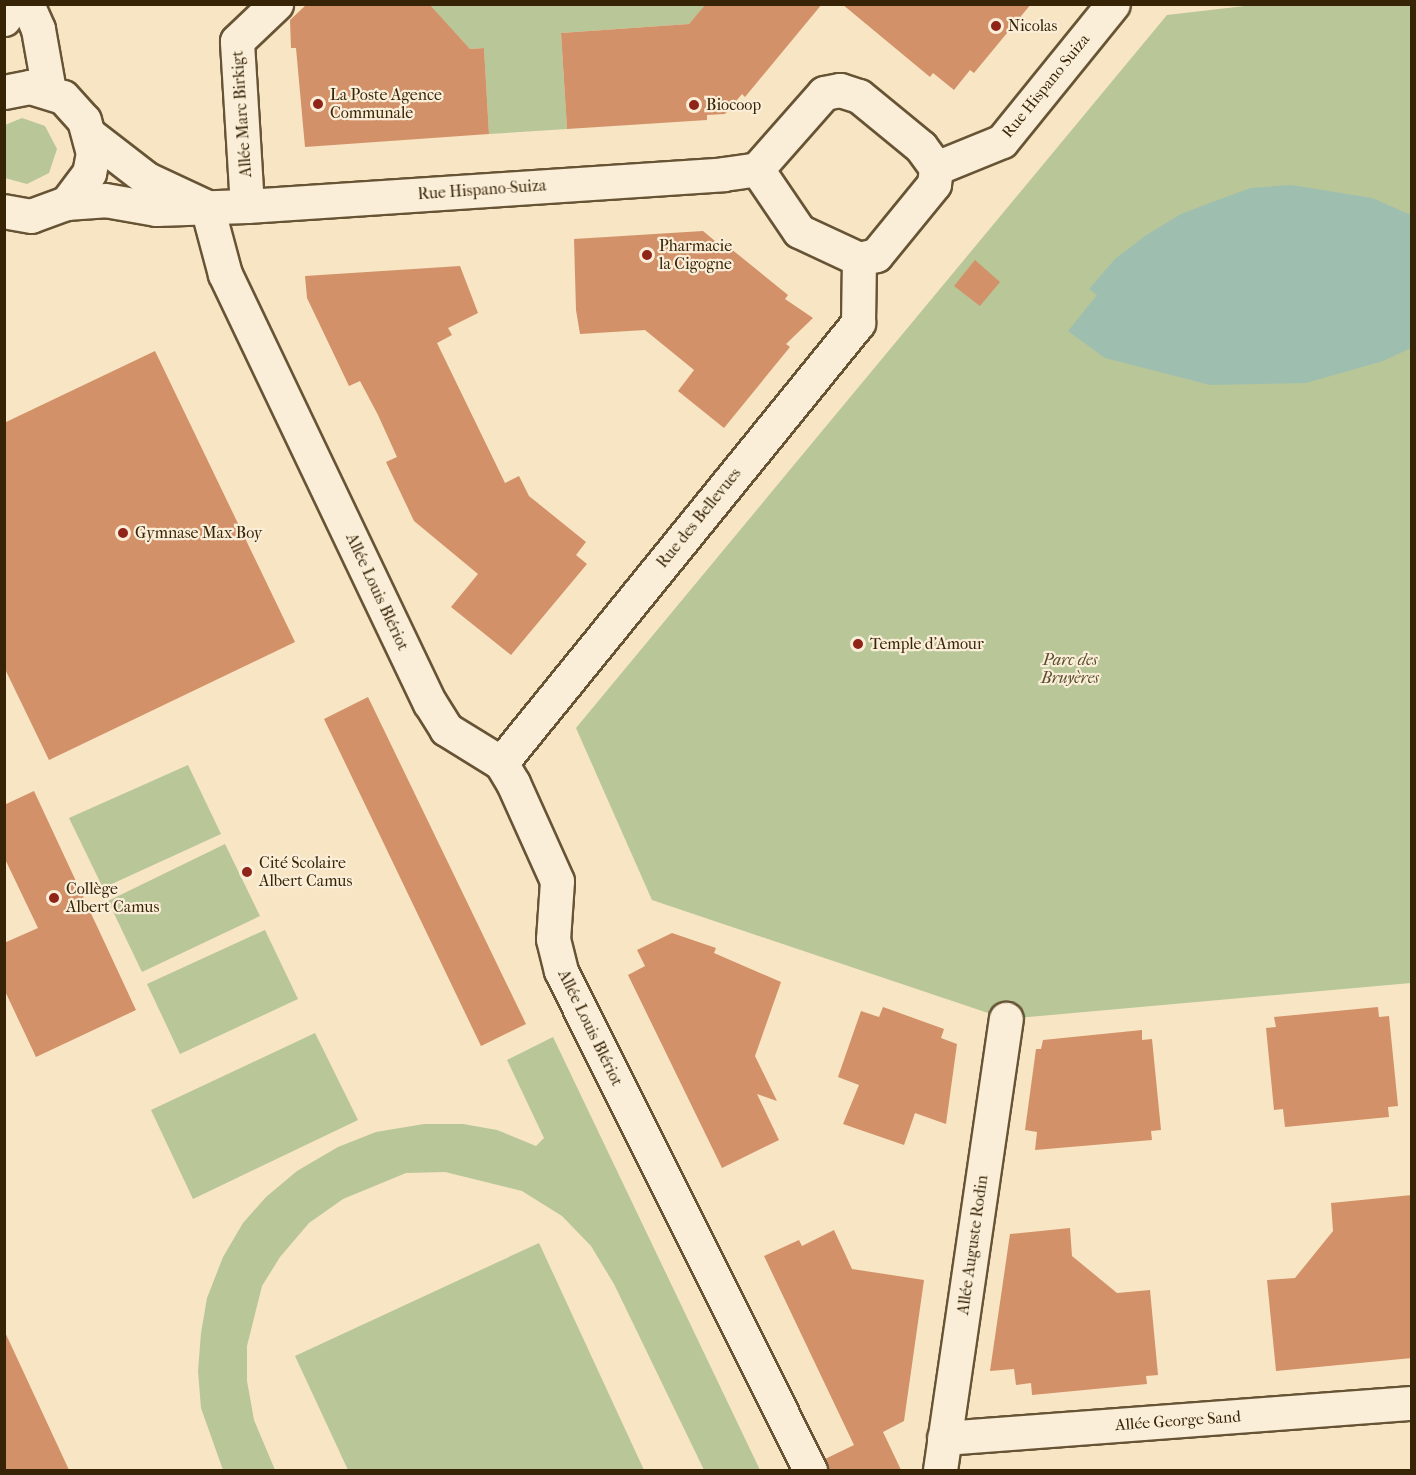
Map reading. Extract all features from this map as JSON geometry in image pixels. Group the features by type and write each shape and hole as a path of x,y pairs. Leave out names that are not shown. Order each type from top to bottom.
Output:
{"street":[{"path":"4,19 7,4"},
{"path":"27,4 38,29 49,91"},
{"name":"Allée Marc Birkigt","path":"248,206 237,41 276,4"},
{"name":"Rue Hispano Suiza","path":"936,168 1002,141 1113,4"},
{"path":"4,92 30,87 49,91 75,107 90,135 93,153 89,172 66,203"},
{"path":"840,90 868,103 921,147 936,168 934,184 876,255 858,259 799,231 757,169 824,93 840,90"},
{"name":"Rue Hispano-Suiza","path":"90,135 147,179 207,207"},
{"name":"Rue Hispano-Suiza","path":"4,212 31,216 66,203 105,200 156,209 248,206 723,174 757,169"},
{"name":"Allée Louis Blériot","path":"207,207 225,274 430,703 446,729 501,763 557,881 553,939 561,971 810,1470"},
{"name":"Rue des Bellevues","path":"501,763 858,323 858,259"},
{"name":"Allée Auguste Rodin","path":"940,1470 1006,1019"},
{"name":"Allée George Sand","path":"944,1438 1412,1403"}],"green space":[{"name":"Parc des Bruyères","path":"1262,4 1411,5 1411,983 1006,1019 652,900 576,728 1167,15"},
{"path":"429,5 706,5 689,24 561,33 567,129 489,134 484,48 470,49"},
{"path":"22,118 45,126 57,149 49,173 27,184 5,178 5,125"},
{"path":"188,765 221,834 103,888 69,818"},
{"path":"225,844 260,916 142,972 108,901"},
{"path":"265,930 298,999 180,1054 147,984"},
{"path":"315,1033 358,1120 193,1199 151,1110"},
{"path":"553,1037 760,1470 704,1470 614,1284 591,1246 562,1216 522,1191 445,1172 406,1173 343,1199 309,1223 280,1257 262,1286 247,1346 247,1381 254,1420 275,1470 223,1470 201,1408 198,1371 201,1333 207,1298 223,1257 243,1223 266,1197 297,1171 338,1147 376,1132 424,1124 463,1124 497,1130 536,1146 544,1138 507,1060"},
{"path":"539,1243 644,1470 348,1470 295,1356"}],"shaded area":[{"path":"1291,185 1372,198 1411,215 1411,348 1383,361 1306,383 1210,385 1105,358 1068,331 1097,295 1089,289 1115,259 1145,236 1181,214 1251,188"}],"building":[{"path":"307,4 429,4 470,49 484,48 489,134 305,147 296,48 291,48 290,20"},
{"path":"706,4 822,4 745,97 742,94 725,114 707,115 707,120 567,129 561,33 689,24"},
{"path":"842,4 1031,4 974,73 970,70 954,90 933,73 930,77"},
{"path":"703,231 727,251 730,248 788,295 785,299 813,318 786,344 790,347 724,428 678,391 694,370 645,330 580,334 576,310 574,239"},
{"path":"975,260 1000,282 980,306 954,286"},
{"path":"460,266 478,313 448,328 452,335 437,343 505,483 519,476 529,496 586,542 576,555 587,564 511,655 451,607 478,574 414,521 386,462 397,457 378,415 360,381 349,386 307,298 305,276"},
{"name":"Gymnase Max Boy","path":"155,351 295,642 49,760 4,667 4,423"},
{"path":"368,697 526,1024 481,1046 324,719"},
{"name":"Collège Albert Camus","path":"34,791 136,1010 36,1057 4,989 4,943 38,928 4,857 4,805"},
{"path":"672,933 716,948 714,953 781,982 755,1056 777,1101 757,1094 779,1140 722,1168 628,975 645,966 637,950"},
{"path":"883,1007 944,1029 941,1038 957,1044 946,1124 915,1113 904,1145 843,1124 859,1085 838,1077 861,1011 879,1017"},
{"path":"1378,1007 1379,1017 1389,1016 1398,1106 1388,1107 1389,1117 1285,1127 1283,1109 1274,1110 1266,1028 1276,1027 1274,1017"},
{"path":"1142,1030 1142,1040 1152,1039 1161,1130 1151,1131 1152,1140 1035,1150 1037,1132 1025,1130 1036,1049 1041,1049 1043,1040"},
{"path":"1412,1195 1412,1358 1276,1371 1267,1280 1295,1278 1333,1231 1331,1203"},
{"path":"1070,1228 1072,1256 1117,1293 1150,1290 1158,1375 1146,1376 1147,1384 1032,1395 1031,1383 1016,1385 1014,1369 990,1371 1010,1234"},
{"path":"834,1230 852,1269 924,1280 904,1421 883,1432 901,1470 829,1470 825,1459 854,1445 764,1256 799,1240 802,1246"},
{"path":"4,1330 69,1470 4,1470"}],"place":[{"name":"Nicolas","path":"996,26"},
{"name":"La Poste Agence Communale","path":"318,104"},
{"name":"Biocoop","path":"694,105"},
{"name":"Pharmacie la Cigogne","path":"647,255"},
{"name":"Gymnase Max Boy","path":"123,533"},
{"name":"Temple d'Amour","path":"858,644"},
{"name":"Cité Scolaire Albert Camus","path":"247,872"},
{"name":"Collège Albert Camus","path":"54,898"}]}
